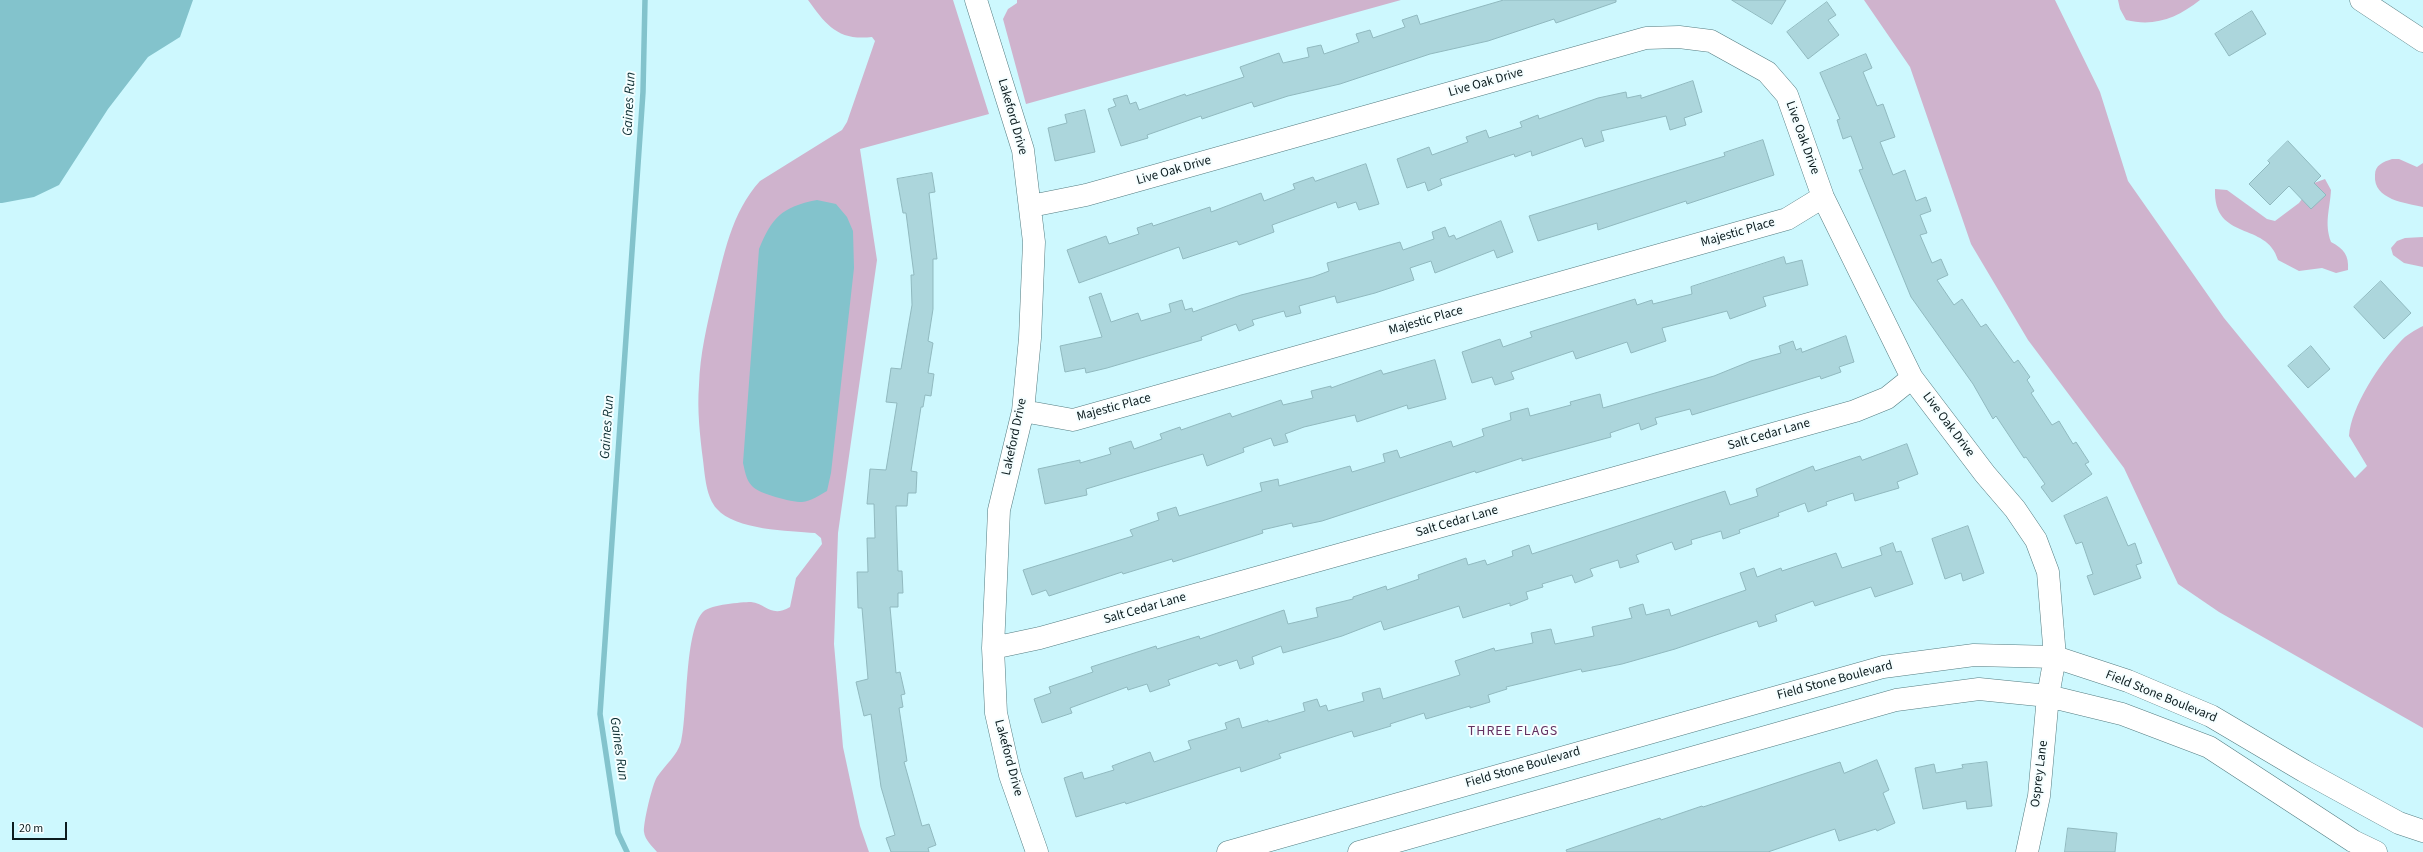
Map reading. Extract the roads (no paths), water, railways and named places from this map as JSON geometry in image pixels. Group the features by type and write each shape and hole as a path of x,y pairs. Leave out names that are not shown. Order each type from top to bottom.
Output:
{"street":[{"name":"Lakeford Drive","path":"976,0 1021,143 1031,206 1034,242 1030,338 1023,411 999,510 993,648 996,713 1010,775 1037,852"},
{"path":"2361,0 2423,41"},
{"name":"Live Oak Drive","path":"1031,206 1086,196 1646,38 1679,37 1711,41 1767,72 1787,95 1823,197 1880,316 1912,378 1985,474 2016,509 2036,540 2048,572 2055,657 2048,696"},
{"name":"Majestic Place","path":"1023,411 1073,420 1788,219 1823,197"},
{"name":"Salt Cedar Lane","path":"993,648 1040,638 1855,410 1887,398 1912,378"},
{"name":"Field Stone Boulevard","path":"1228,852 1883,667 1974,655 2055,657 2128,681 2211,716 2304,771 2399,823 2423,831"},
{"path":"1359,852 1896,700 1979,689 2048,696 2122,714 2209,747 2353,841 2376,852"},
{"name":"Osprey Lane","path":"2026,852 2039,796 2048,696"}],"water":[{"path":"0,0 193,0 180,37 148,57 108,109 59,185 34,197 2,203 0,203"},
{"path":"817,200 836,204 847,217 853,231 854,268 831,473 827,491 812,499 802,502 776,497 756,489 748,481 743,463 759,249 768,229 786,210"}],"waterway":[{"name":"Gaines Run","path":"627,852 618,833 600,714 643,92 645,0"}],"district":[{"name":"THREE FLAGS","path":"1513,732"}]}
